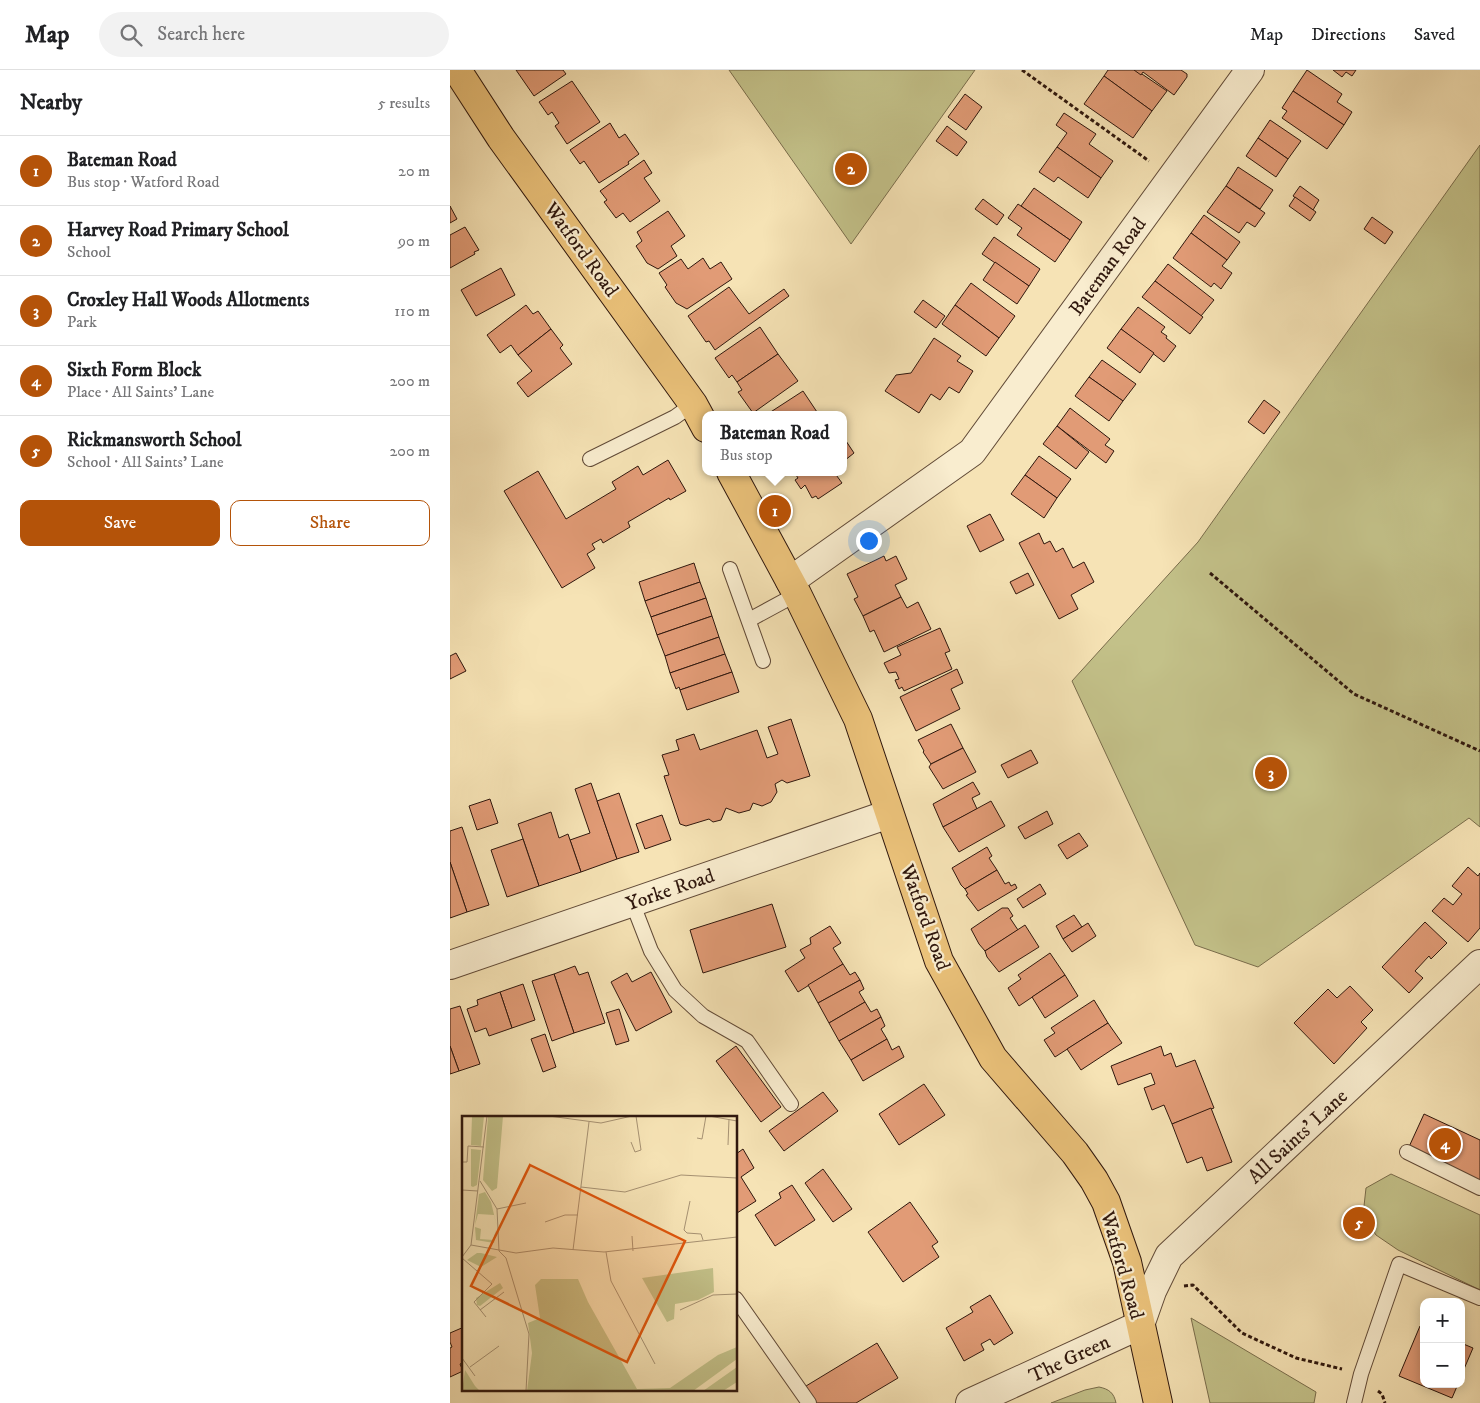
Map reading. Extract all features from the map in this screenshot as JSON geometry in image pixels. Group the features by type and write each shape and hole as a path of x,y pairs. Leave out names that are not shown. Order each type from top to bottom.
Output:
{"main road":[{"name":"Watford Road","path":"457,70 501,138 693,404 702,421"},
{"name":"Watford Road","path":"732,476 794,588 858,719 939,961 993,1058 1075,1152 1106,1202 1126,1262 1158,1403"}],"street":[{"name":"Bateman Road","path":"794,588 972,452 1250,70"},
{"name":"Yorke Road","path":"450,965 889,814"},
{"name":"All Saints' Lane","path":"1140,1325 1152,1291 1169,1256 1480,964"},
{"name":"The Green","path":"970,1403 1140,1325"}],"lane":[{"path":"590,459 675,417 693,404"},
{"path":"730,569 763,660"},
{"path":"749,620 794,588"},
{"path":"632,902 651,952 675,990 703,1016 747,1041 791,1104"},
{"path":"1407,1152 1480,1188"},
{"path":"1354,1403 1360,1374 1399,1264 1480,1298"},
{"path":"738,1302 809,1403"}],"path":[{"path":"1022,70 1172,177"},
{"path":"1210,573 1354,694 1480,751"},
{"path":"1152,1291 1193,1285 1242,1333 1296,1358 1360,1374 1382,1394 1385,1403"}],"shaded area":[{"path":"729,70 975,70 851,244"},
{"path":"1480,145 1480,827 1469,818 1258,967 1195,945 1072,681 1198,542"},
{"path":"1391,1174 1480,1215 1480,1290 1398,1250 1376,1235 1363,1215 1366,1188"},
{"path":"1191,1318 1316,1392 1314,1403 1210,1403"},
{"path":"1099,1387 1111,1392 1116,1403 1051,1403 1085,1390"}],"building":[{"path":"516,70 563,70 566,74 534,96"},
{"path":"1108,70 1136,70 1167,91 1152,111 1104,76"},
{"path":"1134,70 1181,70 1187,74 1187,77 1174,95 1143,72 1141,75"},
{"path":"1307,70 1342,94 1337,102 1352,112 1344,125 1293,91"},
{"path":"1333,70 1356,70 1352,76 1346,72 1342,77"},
{"path":"1104,76 1152,111 1133,138 1084,104"},
{"path":"572,81 600,122 567,144 555,126 559,123 552,112 548,115 539,102"},
{"path":"1293,91 1344,125 1327,149 1282,118 1287,111 1282,108"},
{"path":"965,94 982,107 966,130 948,117"},
{"path":"1064,113 1096,134 1089,144 1113,161 1101,178 1057,147 1067,133 1056,125"},
{"path":"1270,120 1301,141 1288,159 1258,138"},
{"path":"610,123 619,138 625,134 639,154 628,162 629,164 599,183 584,161 580,164 570,150"},
{"path":"947,126 967,142 957,156 936,141"},
{"path":"1258,138 1288,159 1276,177 1246,156"},
{"path":"1057,147 1101,178 1088,198 1058,177 1054,182 1039,172"},
{"path":"644,160 652,173 644,178 660,201 630,222 623,213 616,218 604,202 607,200 600,191"},
{"path":"1238,167 1273,190 1260,209 1226,186"},
{"path":"1226,186 1265,213 1255,227 1247,222 1239,233 1207,212"},
{"path":"1300,186 1319,200 1313,210 1293,196"},
{"path":"1034,188 1082,222 1070,240 1021,206"},
{"path":"1295,197 1316,212 1310,221 1289,206"},
{"path":"983,199 1004,215 997,225 975,209"},
{"path":"1018,204 1070,240 1055,262 1017,235 1022,228 1008,218"},
{"path":"450,206 457,219 450,223"},
{"path":"668,211 685,236 671,246 677,256 658,269 647,263 636,246 642,241 637,232"},
{"path":"1204,215 1240,242 1227,260 1191,233"},
{"path":"1372,217 1393,232 1385,244 1364,229"},
{"path":"465,227 479,250 450,268 450,235"},
{"path":"1191,233 1227,260 1222,266 1232,273 1221,289 1214,283 1211,287 1173,258"},
{"path":"994,237 1040,269 1029,286 982,254"},
{"path":"703,258 710,269 721,262 732,279 687,309 676,303 665,287 667,285 659,273 681,259 688,269"},
{"path":"995,262 1029,286 1017,304 983,280"},
{"path":"1168,264 1214,300 1201,316 1155,281"},
{"path":"501,268 515,295 476,316 461,290"},
{"path":"1155,281 1203,317 1190,334 1142,297"},
{"path":"971,283 1015,316 999,338 955,305"},
{"path":"729,287 749,314 784,289 789,296 715,350 709,341 706,342 688,316"},
{"path":"923,300 945,316 936,328 914,312"},
{"path":"526,305 533,314 538,311 551,329 518,355 511,345 500,353 487,335"},
{"path":"955,305 999,338 986,356 942,324"},
{"path":"1138,307 1165,327 1161,332 1176,346 1164,362 1121,329"},
{"path":"760,327 778,354 737,382 732,375 729,378 715,358"},
{"path":"551,329 563,345 560,348 572,364 528,397 517,383 532,371 518,355"},
{"path":"1121,329 1154,353 1140,373 1107,348"},
{"path":"934,338 961,356 957,361 973,371 959,393 949,387 940,400 931,394 919,413 885,391 896,375 911,373"},
{"path":"778,354 798,381 756,411 752,411 738,392 742,390 737,382"},
{"path":"1102,360 1136,384 1123,401 1089,377"},
{"path":"1089,377 1123,401 1109,421 1075,396"},
{"path":"803,391 816,411 772,411"},
{"path":"1264,400 1280,412 1264,434 1248,422"},
{"path":"1070,408 1110,439 1105,445 1114,451 1106,463 1057,426"},
{"path":"1057,426 1089,452 1076,469 1043,444"},
{"path":"847,442 854,453 847,459"},
{"path":"1039,456 1071,479 1057,498 1025,475"},
{"path":"668,460 686,491 670,500 669,498 628,522 630,527 603,543 601,539 592,544 595,549 587,554 595,568 562,588 504,491 538,471 566,519 616,489 612,482 638,466 643,475"},
{"path":"1025,475 1057,498 1044,518 1011,494"},
{"path":"797,476 837,476 842,483 818,499 816,496 812,498 805,485 801,489 795,480 798,478"},
{"path":"990,514 1004,540 980,552 967,526"},
{"path":"1039,533 1044,544 1050,541 1056,552 1063,548 1073,568 1084,562 1094,582 1071,595 1078,609 1059,619 1019,543"},
{"path":"884,556 886,561 896,556 907,579 895,585 901,597 863,616 854,599 858,597 847,574"},
{"path":"694,563 700,582 645,601 639,582"},
{"path":"1028,573 1034,585 1016,594 1010,582"},
{"path":"700,582 706,598 651,617 645,601"},
{"path":"901,597 907,608 918,602 931,629 884,652 874,630 870,632 863,616"},
{"path":"706,598 712,616 657,635 651,617"},
{"path":"712,616 719,637 665,656 657,635"},
{"path":"940,628 950,651 945,653 952,669 904,691 902,687 899,689 895,680 899,679 896,672 889,673 884,663 901,655 897,647"},
{"path":"719,637 725,654 670,673 665,656"},
{"path":"456,653 466,671 450,679 450,656"},
{"path":"725,654 732,672 680,690 679,687 676,689 670,673"},
{"path":"957,669 963,683 951,689 960,709 916,731 900,697"},
{"path":"732,672 739,692 687,710 680,690"},
{"path":"791,719 810,776 787,783 782,780 775,784 777,792 771,802 762,806 753,803 750,810 739,813 726,808 721,820 713,822 709,819 686,826 680,824 664,776 669,775 662,755 679,750 676,740 694,734 700,750 757,730 767,758 778,754 768,727"},
{"path":"951,724 963,748 931,764 918,740"},
{"path":"963,748 976,772 943,789 929,767 931,764"},
{"path":"1031,750 1038,763 1008,778 1001,765"},
{"path":"973,782 980,794 972,798 977,809 943,827 933,804"},
{"path":"591,783 617,859 581,872 570,840 590,833 575,789"},
{"path":"619,793 639,852 617,859 597,801"},
{"path":"490,799 498,823 477,830 469,806"},
{"path":"991,801 1005,826 959,852 943,827"},
{"path":"1047,811 1053,824 1025,839 1018,827"},
{"path":"551,812 559,838 568,834 581,872 539,886 518,824"},
{"path":"662,815 671,840 645,849 636,824"},
{"path":"462,827 489,905 467,912 450,862 450,831"},
{"path":"1079,833 1088,846 1067,859 1058,845"},
{"path":"523,839 539,886 507,897 491,850"},
{"path":"987,847 992,856 989,858 997,870 965,889 952,868"},
{"path":"450,862 467,912 450,918"},
{"path":"1468,867 1478,876 1480,873 1480,928 1468,942 1432,911 1444,898 1453,905 1462,894 1452,886"},
{"path":"997,870 1005,884 1009,882 1011,886 1015,884 1017,888 978,911 966,895 968,894 965,889"},
{"path":"1040,884 1046,894 1023,908 1017,899"},
{"path":"772,904 786,947 703,973 690,930"},
{"path":"1002,908 1008,908 1013,916 1010,918 1018,930 985,951 971,929"},
{"path":"1074,915 1082,927 1063,939 1056,926"},
{"path":"1425,922 1447,943 1431,959 1429,956 1415,971 1423,978 1409,993 1382,967"},
{"path":"1088,923 1096,936 1072,952 1063,939"},
{"path":"1025,925 1039,947 999,972 987,957 985,951"},
{"path":"830,926 841,943 833,948 843,964 798,992 785,971 805,958 800,950 811,944 810,938"},
{"path":"1050,953 1065,975 1019,1006 1008,988 1021,979 1018,975"},
{"path":"843,964 850,975 855,972 860,980 818,1003 808,985"},
{"path":"575,966 579,975 588,972 605,1023 574,1033 554,974"},
{"path":"651,972 672,1012 636,1031 611,982 627,973 632,982"},
{"path":"554,974 574,1033 552,1041 532,981"},
{"path":"1065,975 1078,996 1045,1018 1032,997"},
{"path":"860,980 864,989 859,992 865,1002 829,1023 818,1003"},
{"path":"523,984 535,1020 512,1028 500,992"},
{"path":"1350,986 1373,1010 1361,1022 1367,1028 1334,1064 1294,1023 1328,989 1337,998"},
{"path":"500,992 512,1028 489,1036 486,1028 475,1032 467,1009 478,1005 477,1000"},
{"path":"1094,1000 1108,1023 1055,1057 1044,1040 1055,1033 1051,1028"},
{"path":"865,1002 871,1012 877,1009 881,1017 839,1041 829,1023"},
{"path":"460,1006 480,1064 459,1071 450,1046 450,1009"},
{"path":"619,1009 629,1041 616,1045 606,1013"},
{"path":"881,1017 885,1026 881,1029 887,1039 851,1060 839,1041"},
{"path":"1108,1023 1122,1043 1081,1070 1067,1049"},
{"path":"545,1034 556,1067 543,1072 531,1039"},
{"path":"887,1039 892,1050 899,1046 904,1057 863,1081 851,1060"},
{"path":"450,1046 459,1071 450,1074"},
{"path":"736,1046 781,1107 761,1122 716,1061"},
{"path":"1161,1046 1164,1056 1171,1053 1176,1067 1195,1060 1214,1108 1172,1124 1164,1105 1152,1110 1144,1088 1155,1084 1151,1073 1118,1085 1111,1066"},
{"path":"924,1084 945,1115 899,1145 879,1114"},
{"path":"823,1092 838,1111 784,1151 769,1131"},
{"path":"1211,1108 1232,1162 1207,1171 1202,1157 1187,1163 1172,1124"},
{"path":"1424,1114 1480,1140 1480,1182 1408,1149"},
{"path":"743,1149 754,1168 741,1177 756,1201 738,1212 738,1153"},
{"path":"823,1169 852,1209 833,1222 805,1183"},
{"path":"792,1185 815,1220 775,1246 755,1215 781,1198 779,1193"},
{"path":"910,1202 938,1242 932,1246 939,1257 903,1282 868,1232"},
{"path":"990,1295 1013,1333 994,1345 990,1339 981,1344 984,1350 964,1361 946,1328 973,1312 970,1307"},
{"path":"1420,1326 1420,1385 1399,1376"},
{"path":"462,1328 462,1363 460,1364 462,1371 450,1377 450,1348 452,1347 450,1333"},
{"path":"877,1343 898,1378 856,1403 816,1403 806,1386"},
{"path":"1465,1345 1473,1348 1465,1367"},
{"path":"1428,1388 1456,1388 1452,1398"}],"place":[{"name":"Harvey Road Primary School","path":"851,169"},
{"name":"Bateman Road","path":"775,511"},
{"name":"Croxley Hall Woods Allotments","path":"1271,773"},
{"name":"Sixth Form Block","path":"1445,1144"},
{"name":"Rickmansworth School","path":"1359,1223"}]}
